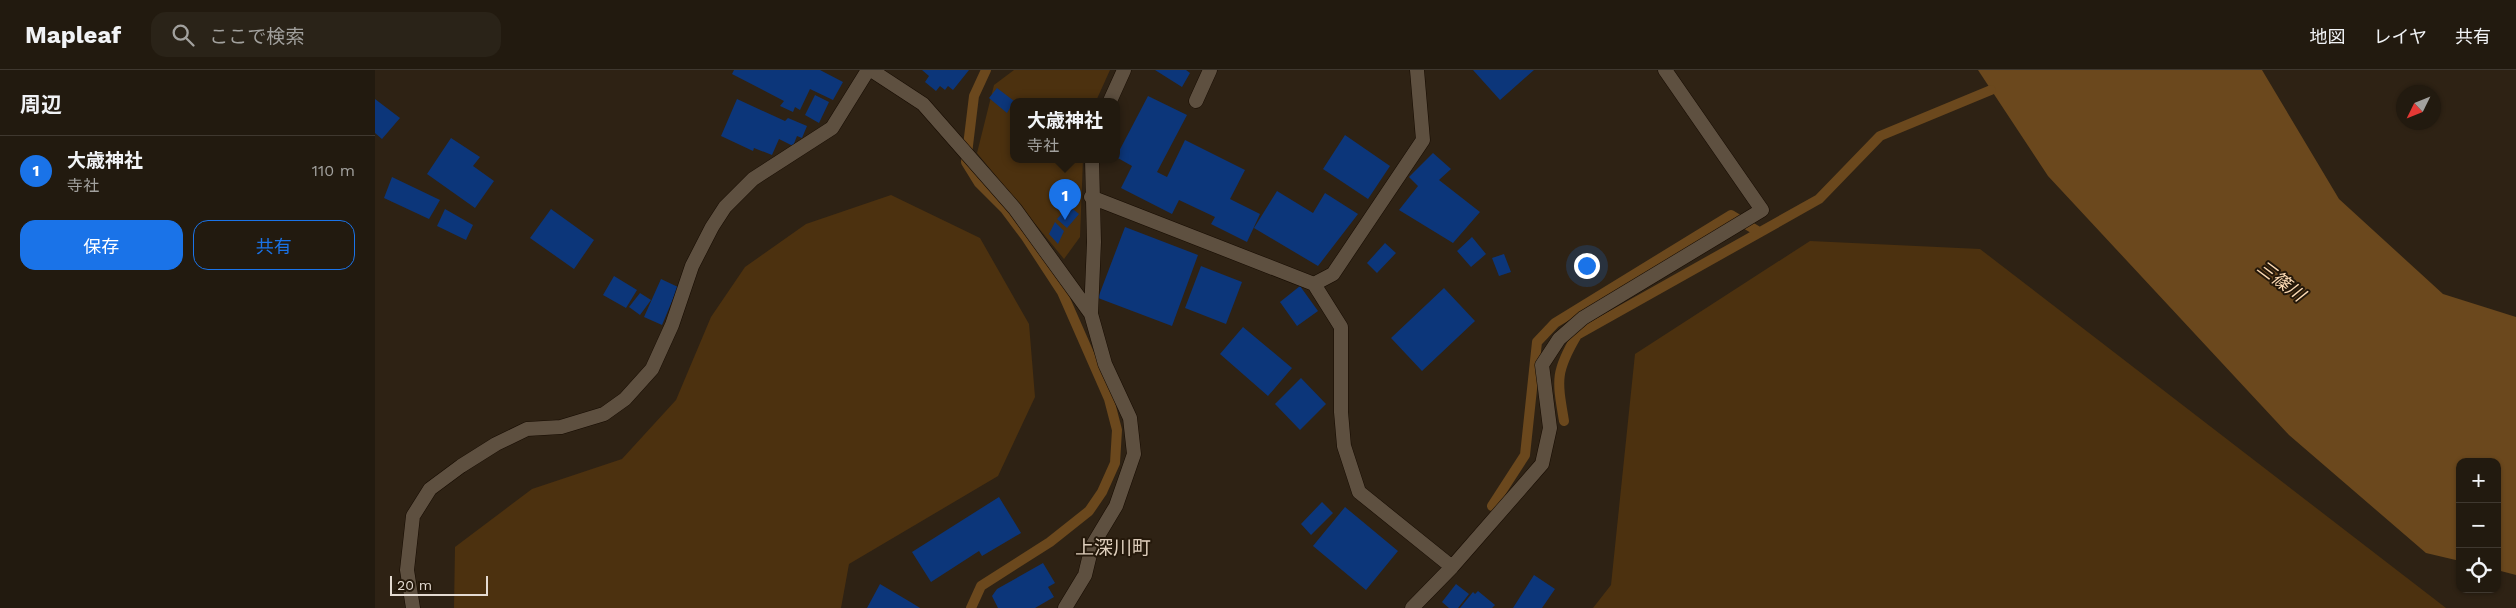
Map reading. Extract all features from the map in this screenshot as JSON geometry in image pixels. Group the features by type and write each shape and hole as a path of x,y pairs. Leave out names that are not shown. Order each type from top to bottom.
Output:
{"street":[{"path":"413,608 407,570 413,516 430,489 475,457 527,429 561,427 604,414 625,399 652,369 673,325 692,266 711,227 725,207 753,179 832,128 870,70 923,104 1015,208 1091,314"},
{"path":"1111,98 1124,70"},
{"path":"1196,101 1210,70"},
{"path":"1314,284 1333,274 1423,140 1417,70"},
{"path":"1412,608 1452,567 1542,464 1550,428 1542,365 1559,338 1583,318 1763,210 1665,70"},
{"path":"1065,608 1085,575 1092,546 1116,506 1134,454 1130,418 1105,364 1091,314 1094,242 1091,197 1092,163"},
{"path":"1091,197 1314,284 1341,327 1341,412 1344,446 1359,492 1452,567"}],"shaded area":[{"path":"1014,70 1110,70 1097,98 1010,98 1010,163 1083,163 1080,237 1064,259 977,153 994,85"},
{"path":"891,195 980,238 1029,324 1035,397 998,476 849,564 841,608 454,608 455,547 532,489 622,459 676,400 711,317 745,267 806,224"},
{"path":"1810,241 1980,249 2446,608 1593,608 1611,585 1635,354"}],"water":[{"name":"三篠川","path":"1978,70 2262,70 2339,199 2443,294 2516,317 2516,575 2501,571 2501,458 2456,458 2456,560 2426,553 2289,435 2048,176"}],"building":[{"path":"734,70 820,70 843,82 833,100 810,89 800,110 795,107 793,112 780,106 784,101 732,74"},
{"path":"922,70 969,70 953,90 948,86 945,90 940,86 936,91 925,82 929,76"},
{"path":"1155,70 1186,70 1190,73 1182,87"},
{"path":"1473,70 1534,70 1500,100"},
{"path":"997,88 1010,98 1010,108 1007,113 989,98"},
{"path":"815,95 829,102 819,123 805,115"},
{"path":"1148,96 1187,115 1157,172 1167,177 1185,140 1245,170 1230,199 1260,214 1247,242 1211,224 1215,217 1179,200 1172,214 1121,188 1132,166 1120,159 1120,149"},
{"path":"375,99 400,118 382,139 375,133"},
{"path":"737,99 785,121 788,118 807,126 802,138 797,136 793,146 779,139 772,155 754,148 753,151 721,136"},
{"path":"1345,135 1390,166 1368,199 1323,169"},
{"path":"451,138 480,157 473,166 494,181 475,208 427,174"},
{"path":"1433,153 1451,169 1439,180 1480,212 1453,243 1399,210 1418,186 1409,177"},
{"path":"392,177 440,200 429,219 384,198"},
{"path":"1277,191 1313,213 1325,193 1358,214 1318,266 1254,228"},
{"path":"1069,206 1079,214 1067,228 1057,219"},
{"path":"445,209 473,225 466,240 437,226"},
{"path":"551,209 594,240 574,269 530,238"},
{"path":"1055,222 1064,231 1058,244 1049,234"},
{"path":"1125,227 1198,255 1172,326 1098,298"},
{"path":"1472,237 1486,254 1471,267 1457,251"},
{"path":"1385,243 1396,253 1377,273 1367,263"},
{"path":"1504,254 1511,272 1499,276 1492,258"},
{"path":"1201,266 1242,282 1226,324 1185,308"},
{"path":"614,276 637,290 626,308 603,295"},
{"path":"661,279 678,287 662,325 644,317"},
{"path":"1300,286 1318,311 1297,326 1280,302"},
{"path":"1444,288 1475,321 1422,371 1391,338"},
{"path":"640,293 651,300 640,315 629,307"},
{"path":"1243,327 1292,368 1268,396 1220,354"},
{"path":"1301,378 1326,404 1300,430 1275,404"},
{"path":"999,497 1021,533 982,556 979,551 931,582 912,552"},
{"path":"1322,502 1333,513 1311,535 1301,524"},
{"path":"1345,507 1398,551 1366,590 1313,546"},
{"path":"1043,563 1055,583 1048,587 1054,597 1035,608 998,608 992,596 997,589"},
{"path":"1534,575 1555,589 1542,608 1513,608"},
{"path":"880,584 912,603 920,608 867,608"},
{"path":"1456,584 1469,594 1458,608 1449,608 1442,602"},
{"path":"1478,591 1495,605 1492,608 1460,608 1473,592 1475,594"}],"waterway":[{"path":"971,608 981,586 1050,542 1089,511 1102,492 1115,463 1117,430 1109,399 1062,292 1026,237 1005,209 979,183 966,162 974,96 986,70"},
{"path":"1564,421 1559,386 1561,368 1577,335 1819,199 1880,136 1991,90"},
{"path":"1492,506 1525,455 1537,342 1555,323 1731,215 1759,232"}],"place":[{"name":"大歳神社","path":"1065,220"}],"district":[{"name":"上深川町","path":"1113,547"}]}
